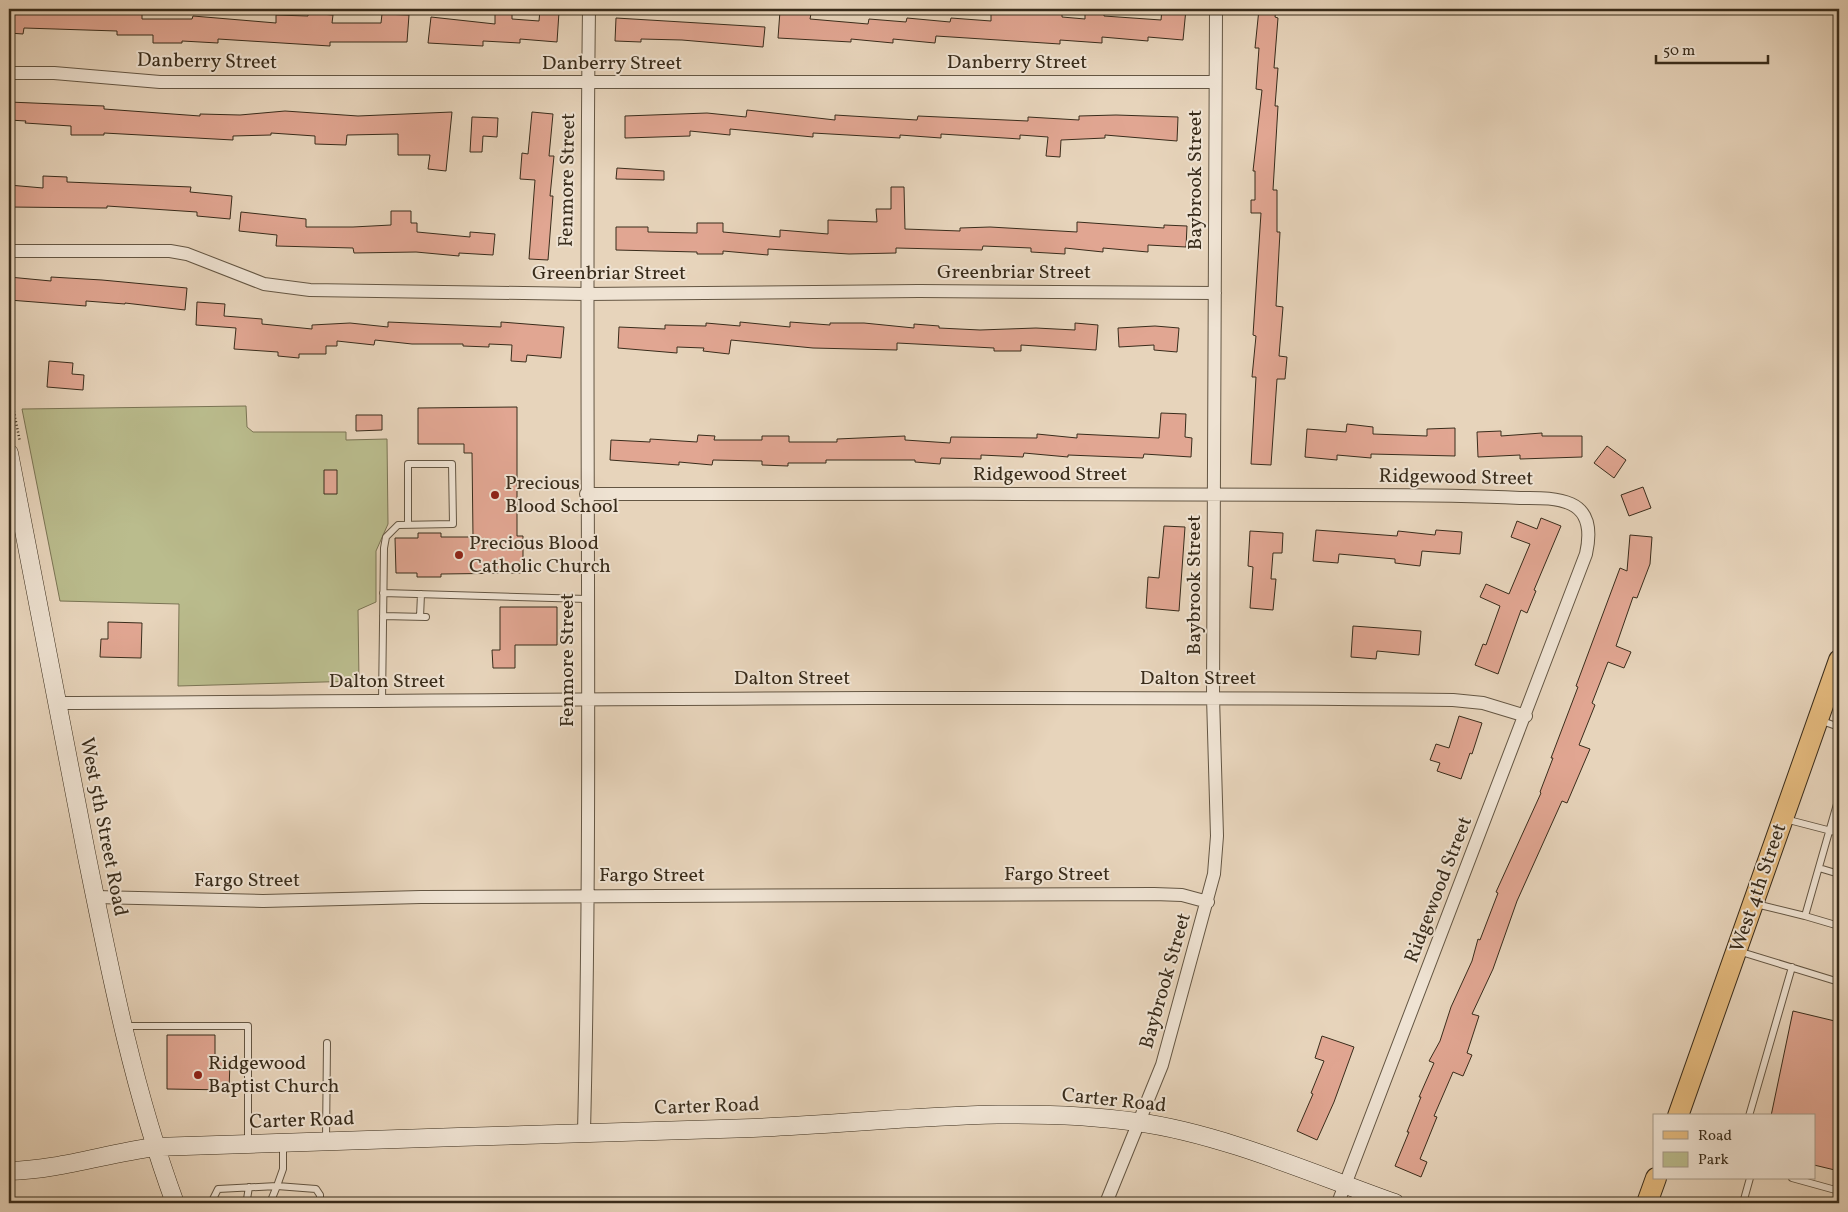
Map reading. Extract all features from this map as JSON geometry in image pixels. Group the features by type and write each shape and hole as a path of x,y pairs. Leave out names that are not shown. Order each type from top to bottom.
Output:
{"main road":[{"name":"West 5th Street Road","path":"9,453 57,703 130,1063 154,1148 175,1203"},
{"name":"West 4th Street","path":"1679,1114 1755,904 1839,660"},
{"name":"Carter Road","path":"9,1171 58,1167 92,1157 154,1148 584,1132 756,1128 964,1116 1081,1116 1139,1122 1220,1141 1395,1203"},
{"path":"1648,1203 1655,1180"}],"street":[{"name":"Fenmore Street","path":"584,1132 588,975 586,294 589,9"},
{"name":"Baybrook Street","path":"1106,1203 1162,1065 1208,902 1214,874 1217,836 1213,697 1216,9"},
{"name":"Danberry Street","path":"9,73 54,73 160,82 1215,82"},
{"name":"Greenbriar Street","path":"9,250 170,251 187,254 264,284 310,290 586,294 929,291 1215,294"},
{"name":"Ridgewood Street","path":"586,494 1489,496 1546,499 1573,504 1582,512 1588,524 1589,539 1586,554 1526,716 1338,1203"},
{"name":"Dalton Street","path":"57,703 1213,697 1453,700 1483,703 1526,716"},
{"name":"Fargo Street","path":"96,897 263,901 587,895 1154,894 1182,895 1208,902"}],"lane":[{"path":"382,700 383,593 386,537 398,525 453,524 452,464 408,464 408,524"},
{"path":"383,593 587,599"},
{"path":"383,616 423,617 422,594"},
{"path":"1819,720 1839,727"},
{"path":"1805,916 1839,797"},
{"path":"1784,818 1839,833"},
{"path":"1819,868 1839,875"},
{"path":"1755,904 1839,926"},
{"path":"1737,951 1839,982"},
{"path":"1749,1114 1792,967"},
{"path":"123,1026 248,1026 248,1144"},
{"path":"326,1141 327,1043"},
{"path":"270,1203 283,1168 283,1143"},
{"path":"1743,1203 1749,1180"},
{"path":"1799,1180 1839,1191"},
{"path":"211,1203 218,1188 277,1186 316,1189 320,1195 320,1203"},
{"path":"247,1199 249,1187"}],"green space":[{"path":"246,406 247,427 253,432 346,432 346,440 387,439 388,524 376,551 376,602 358,610 359,681 178,686 179,604 60,601 22,409"}],"building":[{"path":"9,9 37,12 37,9 127,12 127,9 142,9 142,19 192,19 193,16 276,23 276,15 308,16 308,13 333,15 332,23 381,23 382,14 409,15 407,42 330,42 330,46 218,39 218,43 182,41 182,43 153,43 153,35 117,35 117,31 24,28 23,34 9,33"},
{"path":"991,9 1062,11 1062,17 1085,19 1085,11 1104,13 1104,16 1161,20 1162,9 1186,9 1183,40 1148,37 1148,41 1102,37 1102,43 1060,40 1060,44 936,36 935,43 893,39 893,43 851,39 851,42 778,38 780,11 811,14 810,19 868,24 869,19 906,22 907,18 950,22 951,18 991,21"},
{"path":"1259,9 1276,9 1275,17 1278,18 1274,68 1278,68 1275,106 1278,106 1273,190 1277,190 1277,232 1280,232 1276,306 1283,307 1279,356 1287,357 1285,379 1277,379 1271,465 1251,464 1256,377 1252,377 1256,336 1253,335 1261,213 1251,213 1251,200 1255,200 1255,171 1253,171 1262,90 1256,89 1259,48 1255,48"},
{"path":"495,10 512,10 512,19 539,21 540,10 559,12 557,42 520,39 520,43 483,41 483,46 428,43 431,17 495,24"},
{"path":"616,18 765,27 763,47 682,40 641,39 641,42 615,41"},
{"path":"9,102 104,106 104,109 200,116 200,114 240,115 285,111 358,116 452,112 446,171 428,169 430,155 398,155 398,134 347,135 346,145 315,144 315,136 271,133 271,135 233,136 233,140 104,133 104,135 71,135 71,126 9,120"},
{"path":"747,110 835,120 835,115 917,120 918,116 1028,121 1028,117 1079,120 1079,116 1178,117 1177,141 1105,135 1105,138 1061,140 1060,157 1046,156 1048,137 1020,135 1020,139 941,134 941,138 900,135 900,138 813,133 813,137 730,129 730,135 690,131 690,136 625,138 625,116 707,113 746,117"},
{"path":"532,112 553,114 549,156 554,156 550,196 553,196 548,260 529,259 535,180 520,179 522,153 528,154"},
{"path":"472,117 498,118 497,137 483,136 482,152 470,152"},
{"path":"617,168 664,171 664,180 616,179"},
{"path":"43,176 67,177 67,182 191,187 190,192 232,196 230,219 197,216 197,212 107,206 107,208 9,207 9,185 43,188"},
{"path":"891,187 904,187 905,229 960,231 960,228 990,227 1077,232 1077,222 1164,228 1164,225 1187,226 1186,247 1148,245 1148,252 1103,248 1103,252 1065,248 1065,254 1031,252 1031,248 983,246 982,250 896,248 896,253 849,254 768,249 768,255 723,251 723,254 697,254 697,252 616,250 616,227 648,227 648,232 697,233 697,223 723,223 723,232 780,237 780,230 828,234 828,220 877,222 876,209 891,209"},
{"path":"391,211 411,211 411,223 417,223 417,232 470,237 470,232 495,234 493,255 459,253 459,256 416,252 354,253 353,248 276,246 277,235 239,231 241,212 306,219 306,227 353,227 391,225"},
{"path":"9,277 51,281 51,277 102,280 187,288 185,310 125,303 86,301 86,306 9,300"},
{"path":"197,302 225,304 224,316 262,319 262,324 312,329 312,325 350,323 388,327 388,322 501,327 501,322 564,327 561,358 527,355 526,362 511,361 512,345 489,344 489,347 463,346 463,344 412,344 375,340 374,345 337,341 337,346 326,346 326,354 299,354 299,358 278,356 278,352 234,349 236,328 196,325"},
{"path":"740,322 790,327 790,322 830,325 830,323 864,323 914,328 914,324 939,326 939,328 980,330 1036,328 1075,330 1075,323 1098,325 1096,350 1021,345 1021,351 994,351 994,348 897,343 897,350 813,348 731,340 729,354 703,351 704,348 677,347 677,353 618,348 619,327 665,329 665,325 706,326 706,323 740,326"},
{"path":"1155,326 1179,328 1177,352 1154,350 1154,345 1119,347 1118,328"},
{"path":"49,361 73,363 72,374 84,375 83,390 47,387"},
{"name":"Precious Blood School","path":"517,407 517,536 523,536 523,573 441,574 441,577 417,577 417,573 396,573 395,538 418,538 418,533 441,533 441,537 473,537 472,453 464,453 464,444 418,444 418,408"},
{"path":"1161,413 1186,414 1185,437 1192,438 1191,457 1144,454 1143,458 1068,455 1068,457 1024,453 1023,457 981,455 981,459 941,458 940,464 915,462 915,460 826,460 826,463 788,463 788,466 762,465 762,461 713,460 712,465 679,462 679,465 610,460 611,440 650,442 650,439 697,442 698,435 715,436 714,440 762,440 762,436 789,436 789,442 837,442 837,439 905,436 905,440 950,443 951,437 1037,438 1037,434 1077,438 1077,434 1159,438"},
{"path":"356,415 382,415 382,430 356,431"},
{"path":"1347,424 1373,427 1373,434 1427,436 1427,429 1455,428 1455,456 1371,454 1371,458 1337,455 1337,460 1305,457 1307,429 1346,432"},
{"path":"1501,431 1501,436 1542,433 1542,436 1582,436 1582,457 1520,459 1520,455 1478,457 1477,432"},
{"path":"1607,446 1626,460 1614,478 1594,463"},
{"path":"324,470 337,470 337,494 324,494"},
{"path":"1643,487 1651,508 1629,516 1621,495"},
{"path":"1541,518 1561,526 1534,590 1536,591 1527,613 1521,610 1498,674 1475,665 1483,644 1486,645 1500,606 1480,597 1486,584 1509,594 1530,544 1511,537 1517,521 1537,529"},
{"path":"1164,526 1185,527 1179,611 1146,608 1148,577 1159,578"},
{"path":"1316,530 1397,536 1398,531 1435,535 1436,530 1462,532 1460,554 1422,551 1420,566 1395,563 1395,559 1339,554 1338,563 1313,561"},
{"path":"1250,531 1283,533 1282,553 1273,553 1271,579 1276,579 1273,610 1250,608 1253,567 1248,566"},
{"path":"1630,535 1652,537 1650,564 1637,598 1633,597 1616,646 1631,652 1624,668 1608,662 1592,703 1595,705 1579,745 1590,749 1567,803 1562,801 1517,901 1493,969 1472,1014 1479,1016 1467,1053 1472,1055 1463,1076 1453,1072 1434,1116 1437,1117 1420,1159 1427,1162 1421,1177 1395,1166 1409,1132 1407,1132 1421,1097 1419,1097 1434,1063 1429,1061 1440,1041 1451,1007 1472,961 1478,939 1480,940 1498,893 1496,892 1541,793 1553,758 1551,758 1578,687 1576,686 1620,568 1627,571"},
{"path":"500,607 557,607 557,645 515,645 515,668 493,668 492,650 500,650"},
{"path":"108,622 142,623 141,658 100,657 101,639 108,639"},
{"path":"1353,626 1421,631 1419,655 1377,651 1376,659 1351,657"},
{"path":"1459,716 1482,723 1472,754 1470,753 1461,779 1437,771 1440,763 1430,760 1436,744 1449,748"},
{"path":"1793,1011 1839,1022 1839,1171 1816,1165 1816,1114 1771,1114"},
{"name":"Ridgewood Baptist Church","path":"167,1035 215,1035 215,1061 230,1062 229,1090 167,1089"},
{"path":"1322,1036 1354,1047 1334,1102 1317,1140 1297,1131 1313,1094 1311,1093 1324,1061 1315,1058"}],"place":[{"name":"Precious Blood School","path":"495,495"},
{"name":"Precious Blood Catholic Church","path":"459,555"},
{"name":"Ridgewood Baptist Church","path":"198,1075"}]}
